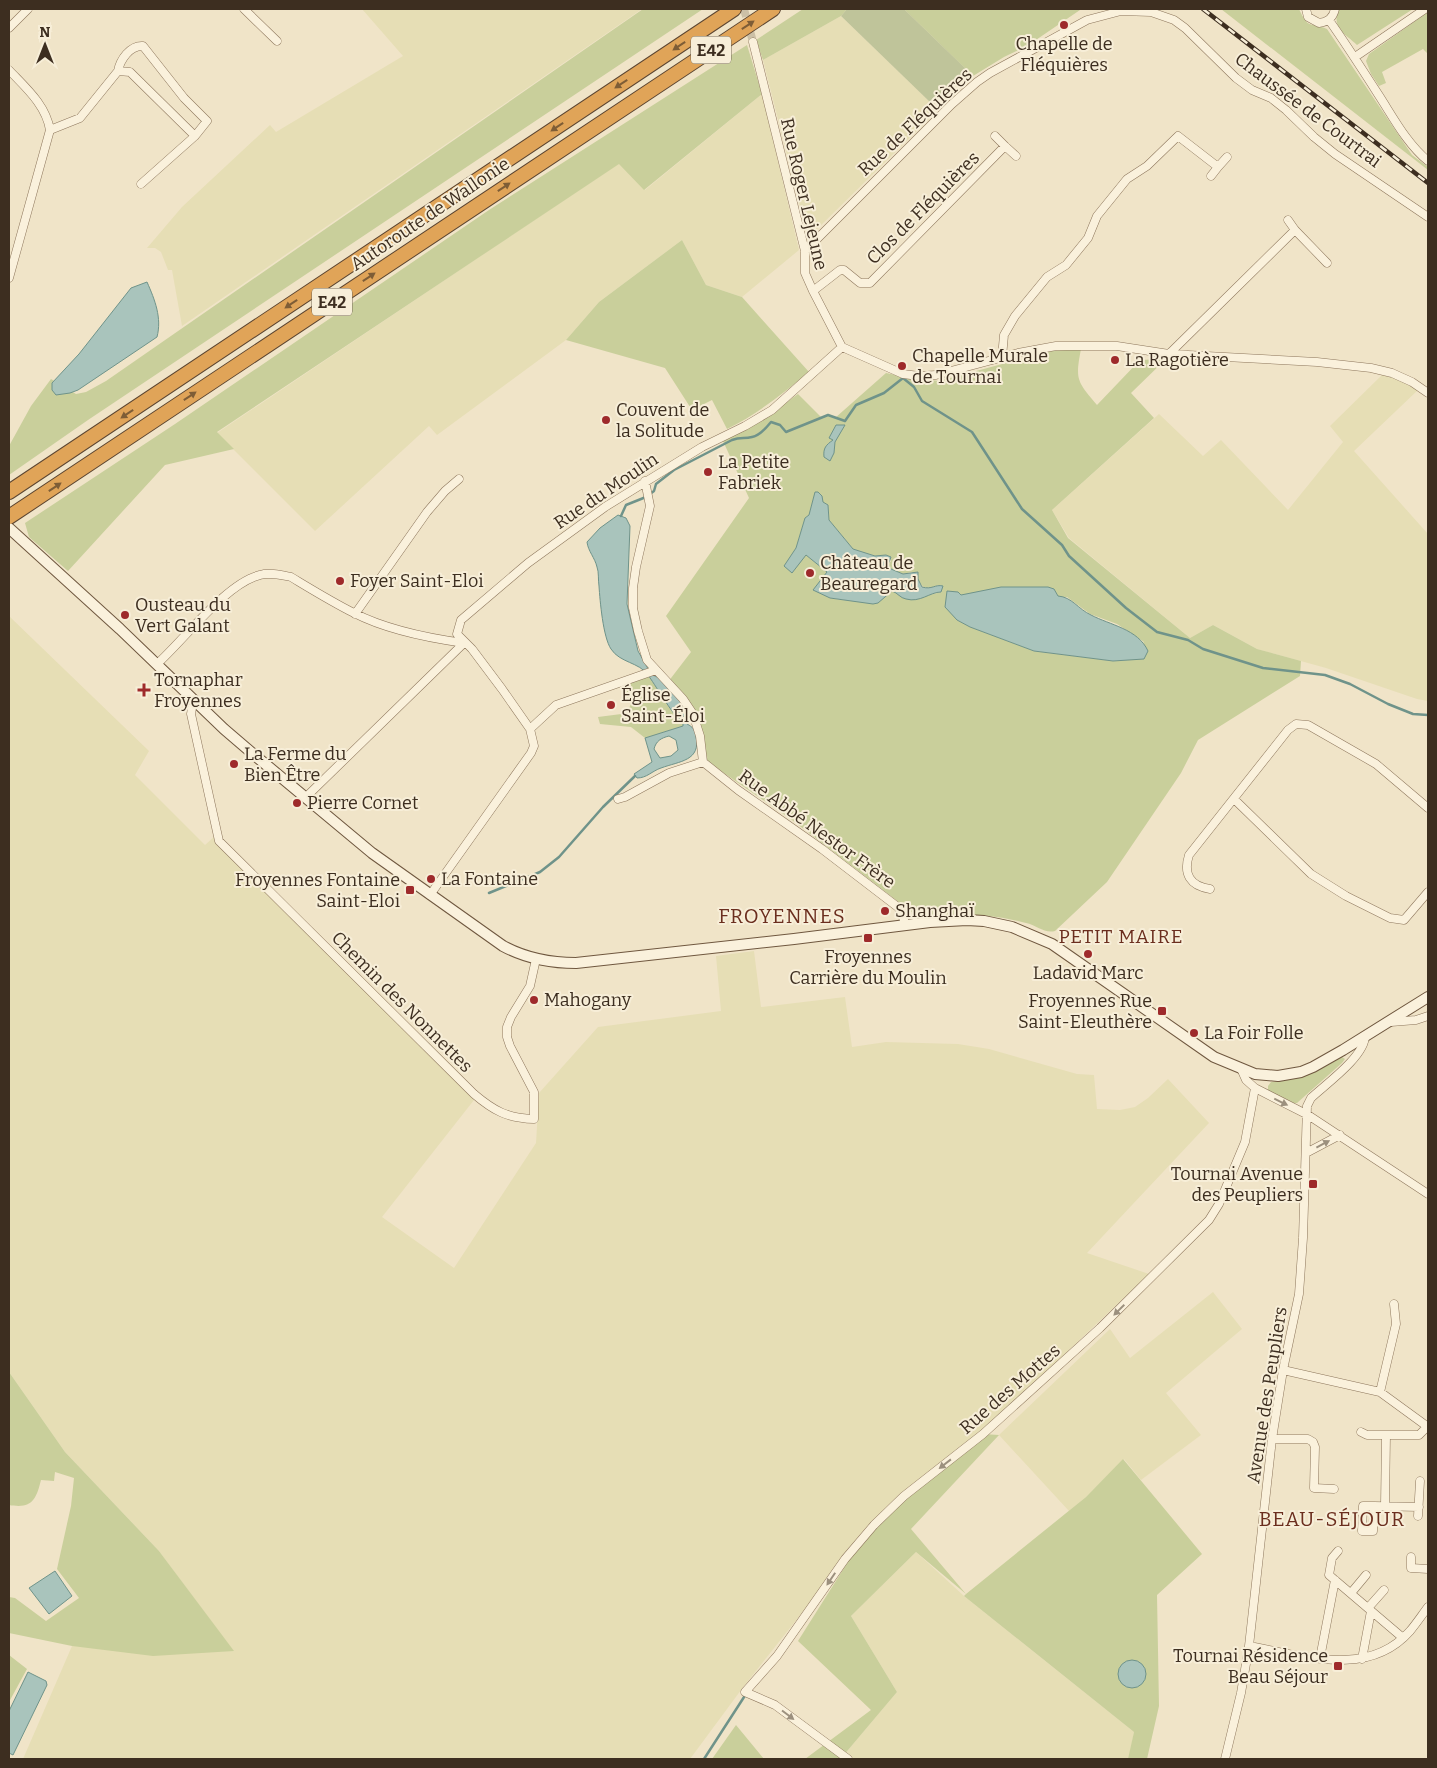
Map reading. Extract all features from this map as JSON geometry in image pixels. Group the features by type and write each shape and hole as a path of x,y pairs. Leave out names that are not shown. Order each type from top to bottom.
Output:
{"highway":[{"name":"Autoroute de Wallonie","path":"9,492 734,9"},
{"name":"Autoroute de Wallonie","path":"12,515 773,9"}],"main road":[{"path":"9,528 224,728 372,853 503,946 516,953 557,963 576,963 906,925 967,920 997,923 1032,935 1067,954 1214,1057 1242,1071 1278,1076 1301,1072 1324,1061 1428,997"}],"street":[{"path":"9,28 28,9"},
{"path":"244,9 277,41"},
{"path":"1306,9 1308,17 1319,23 1330,20 1335,9"},
{"path":"1355,57 1425,9"},
{"name":"Chaussée de Courtrai","path":"1116,11 1151,12 1174,20 1185,28 1236,78 1252,90 1271,98 1335,154 1385,186 1428,217"},
{"name":"Rue de Fléquières","path":"805,251 952,104 977,82 1080,24 1116,11"},
{"path":"1330,20 1400,129 1421,156 1428,161"},
{"name":"Rue Roger Lejeune","path":"753,42 805,251 806,273 812,291 842,347"},
{"path":"50,130 80,118 118,71 124,56 139,45 144,46 184,98 207,120 194,136 141,184"},
{"path":"9,70 41,106 46,114 50,130 9,278"},
{"path":"118,71 130,72 194,136"},
{"path":"995,136 1016,156"},
{"path":"1002,357 1004,335 1011,322 1047,277 1066,265 1088,238 1097,216 1127,179 1147,166 1178,136 1218,166"},
{"name":"Clos de Fléquières","path":"812,291 840,270 844,270 860,283 870,283 1005,146"},
{"path":"1211,176 1227,157"},
{"path":"1288,220 1295,230 1327,263"},
{"path":"1168,354 1295,230"},
{"path":"842,347 903,374 919,376 936,375 1002,357 1056,346 1117,346 1168,354 1317,362 1371,368 1392,373 1412,382 1428,393"},
{"name":"Rue du Moulin","path":"464,643 458,634 461,620 528,563 583,522 645,481 702,447 761,418 801,386 842,347"},
{"path":"355,614 427,512 445,490 459,479"},
{"path":"618,799 669,773 703,762 700,736 693,714 683,699 654,670 647,660 633,608 636,566 650,506 645,481"},
{"path":"157,664 237,585 260,574 279,574 290,577 355,614 391,627 438,639 464,643 472,649 530,729 534,746 531,753 430,895"},
{"path":"306,797 464,643"},
{"path":"530,729 556,705 654,670"},
{"name":"Chemin des Nonnettes","path":"196,702 191,714 219,841 474,1094 500,1114 517,1119 534,1119 534,1092 510,1046 507,1037 507,1027 530,986 536,959"},
{"path":"1210,889 1201,888 1192,881 1186,866 1189,855 1288,730 1296,724 1308,725 1376,764 1428,808"},
{"name":"Rue Abbé Nestor Frère","path":"703,762 738,790 822,849 899,908 906,925"},
{"path":"1234,799 1311,874 1346,896 1390,918 1404,920 1428,892"},
{"path":"1389,1022 1416,1020 1428,1016"},
{"name":"Avenue des Peupliers","path":"1225,1759 1241,1693 1249,1646 1272,1439 1283,1370 1299,1294 1308,1106 1311,1098 1354,1058 1365,1043 1366,1036"},
{"path":"1242,1071 1246,1080 1255,1088 1308,1115 1428,1194"},
{"name":"Rue des Mottes","path":"848,1759 775,1705 745,1692 777,1656 844,1560 874,1525 904,1496 983,1434 1100,1328 1208,1220 1220,1204 1245,1142 1255,1088"},
{"path":"1306,1153 1340,1135"},
{"path":"1380,1392 1396,1324 1394,1304"},
{"path":"1283,1370 1380,1392 1428,1427 1418,1435 1366,1435 1361,1432"},
{"path":"1385,1506 1386,1435"},
{"path":"1272,1439 1308,1439 1313,1442 1314,1488 1334,1489"},
{"path":"1418,1516 1420,1481"},
{"path":"1374,1506 1419,1507"},
{"path":"1338,1551 1332,1558 1329,1575 1403,1638"},
{"path":"1412,1557 1411,1568 1428,1569"},
{"path":"1350,1593 1366,1575"},
{"path":"1320,1658 1335,1580"},
{"path":"1362,1659 1370,1610 1384,1590"},
{"path":"1249,1646 1335,1661 1362,1659 1381,1653 1403,1638 1428,1607"}],"shaded area":[{"path":"362,9 642,9 182,326 172,270 168,270 161,252 155,248 147,248 182,207 270,125 276,132 403,56"},
{"path":"841,16 933,105 935,113 808,238 763,60"},
{"path":"762,94 799,250 742,297 706,285 682,240 599,302 566,340 437,435 429,426 315,531 217,433 619,163 645,190"},
{"path":"1383,374 1405,382 1418,390 1354,451 1428,534 1428,701 1326,668 1257,649 1213,625 1190,638 1069,538 1052,510 1159,414 1203,456 1221,440 1288,510 1343,442 1330,426"},
{"path":"9,616 149,751 135,775 205,845 215,836 470,1094 474,1100 382,1217 454,1268 536,1143 539,1093 598,1027 721,1011 716,956 754,951 761,1007 845,997 852,1047 886,1042 958,1044 989,1049 1077,1074 1094,1075 1097,1109 1120,1110 1135,1107 1148,1098 1168,1079 1209,1123 1087,1253 1149,1274 993,1422 886,1507 744,1686 690,1759 23,1759 72,1646 233,1651 159,1551 65,1452 9,1372"},
{"path":"1213,1292 1242,1329 1166,1393 1201,1435 1141,1480 1124,1459 1086,1497 1069,1511 999,1435 1110,1329 1130,1358"},
{"path":"916,1552 964,1596 1134,1732 1129,1759 850,1759 843,1756 897,1692 851,1616"}],"green space":[{"path":"643,9 703,9 88,420 9,475 9,446 31,406 51,379 76,394 86,392 106,381"},
{"path":"803,9 847,9 841,16 763,60 756,40"},
{"path":"847,9 904,9 967,70 933,105 841,16"},
{"path":"904,9 1088,9 1080,10 1027,46 1004,57 973,76"},
{"path":"1221,9 1299,9 1308,23 1327,29 1412,155 1428,167 1428,170"},
{"path":"1337,9 1413,9 1357,45 1340,30 1336,16"},
{"path":"1428,12 1428,54 1423,49 1382,72 1386,83 1379,86 1371,74 1366,61 1369,54"},
{"path":"747,45 762,94 644,190 619,164 217,432 234,449 165,465 68,571 29,537 25,523 175,424 489,210"},
{"path":"682,240 706,285 742,297 809,372 760,410 727,429 712,400 692,410 665,368 566,340 599,302"},
{"path":"1081,349 1078,367 1079,380 1097,405 1140,360 1166,359 1131,393 1154,418 1052,510 1068,538 1190,638 1213,625 1257,649 1301,661 1300,676 1198,740 1181,773 1107,882 1055,931 1051,932 1011,919 985,915 918,917 792,820 705,760 696,720 668,682 691,652 666,616 749,498 723,441 763,419 798,394 822,418 828,415 835,418 886,373 939,381 1051,351","holes":["812,505 828,505 829,520 853,549 875,556 886,555 891,561 888,565 890,569 903,574 912,572 922,586 929,588 939,585 942,587 941,592 925,596 892,591 888,594 842,600 830,598 827,572 806,555 784,567 796,548 805,518 809,515","958,592 961,595 1067,597 1090,614 1117,624 1144,642 1124,660 1113,661 1034,651 970,627 957,620"]},
{"path":"648,675 683,722 683,726 645,738 631,727 600,724 598,717 629,713 631,700 627,697 625,685"},
{"path":"1342,1057 1345,1059 1342,1063 1297,1103 1292,1103 1268,1091 1268,1086 1271,1082 1308,1074"},
{"path":"9,1372 65,1452 159,1551 234,1651 153,1656 72,1646 9,1633 9,1597 15,1598 46,1621 79,1598 57,1569 71,1506 74,1478 55,1472 54,1481 41,1480 32,1502 23,1506 9,1505"},
{"path":"983,1434 999,1435 911,1529 966,1594 916,1552 851,1616 897,1692 843,1756 850,1759 805,1759 871,1710 798,1641 863,1538 893,1507"},
{"path":"1123,1459 1202,1554 1157,1595 1159,1706 1147,1759 1128,1759 1134,1732 964,1596 1086,1497"},
{"path":"9,1655 27,1669 9,1702"},
{"path":"736,1725 764,1759 712,1759"}],"water":[{"path":"147,282 158,316 157,337 78,390 56,395 52,390 52,383 79,354 131,288"},
{"path":"836,425 845,425 835,442 834,453 830,461 824,457 824,451 833,440 829,438"},
{"path":"815,492 822,496 823,502 828,505 829,520 853,549 875,556 886,555 891,557 888,565 891,569 903,574 918,572 918,579 922,587 943,586 941,592 911,600 892,591 878,603 873,604 830,598 813,590 827,572 806,555 792,573 784,566 796,548 805,518 809,515"},
{"path":"618,515 626,518 630,526 627,604 638,651 651,674 661,679 687,708 687,714 679,719 648,675 640,667 615,654 608,643 601,609 598,569 587,542 600,528"},
{"path":"1001,587 1048,587 1054,589 1058,596 1071,601 1086,613 1131,633 1138,638 1148,651 1144,659 1113,661 1034,651 970,627 957,620 945,607 947,591 958,592 961,595"},
{"path":"686,721 696,734 697,744 692,755 688,759 658,769 644,777 637,778 634,774 652,762 645,738 683,726 683,722","holes":["669,736 676,740 678,750 671,756 660,758 654,749 658,742"]},
{"path":"55,1571 72,1596 49,1614 29,1588"},
{"path":"1132,1660 1142,1664 1146,1674 1142,1684 1132,1688 1122,1684 1118,1674 1122,1664"},
{"path":"28,1672 46,1681 47,1685 13,1755 9,1753 9,1711"}],"waterway":[{"path":"650,494 654,491 656,484 674,470 732,440 755,436 763,431 771,422 780,425 786,432 828,415 845,421 856,405 884,393 903,378 914,387 922,401 972,432 1022,509 1062,545 1069,556 1126,608 1157,632 1188,640 1203,649 1263,668 1325,675 1350,684 1388,704 1413,714 1428,715"},
{"path":"621,516 626,505 646,497"},
{"path":"489,893 540,872 559,857 603,807 635,776"},
{"path":"704,1759 746,1694"}],"tunnel":[{"path":"744,9 753,42"}],"railway":[{"path":"1203,9 1428,183"}],"place":[{"name":"Chapelle de Fléquières","path":"1064,25"},
{"name":"La Ragotière","path":"1115,360"},
{"name":"Chapelle Murale de Tournai","path":"902,366"},
{"name":"Couvent de la Solitude","path":"606,420"},
{"name":"La Petite Fabriek","path":"708,472"},
{"name":"Château de Beauregard","path":"810,573"},
{"name":"Foyer Saint-Eloi","path":"340,581"},
{"name":"Ousteau du Vert Galant","path":"125,615"},
{"name":"Tornaphar Froyennes","path":"144,690"},
{"name":"Église Saint-Éloi","path":"611,705"},
{"name":"La Ferme du Bien Être","path":"234,764"},
{"name":"Pierre Cornet","path":"297,803"},
{"name":"La Fontaine","path":"431,879"},
{"name":"Froyennes Fontaine Saint-Eloi","path":"410,890"},
{"name":"Shanghaï","path":"885,911"},
{"name":"Froyennes Carrière du Moulin","path":"868,938"},
{"name":"Ladavid Marc","path":"1088,954"},
{"name":"Mahogany","path":"534,1000"},
{"name":"Froyennes Rue Saint-Eleuthère","path":"1162,1011"},
{"name":"La Foir Folle","path":"1194,1033"},
{"name":"Tournai Avenue des Peupliers","path":"1313,1184"},
{"name":"Tournai Résidence Beau Séjour","path":"1338,1666"}],"district":[{"name":"FROYENNES","path":"782,916"},
{"name":"PETIT MAIRE","path":"1121,936"},
{"name":"BEAU-SÉJOUR","path":"1332,1519"}]}
